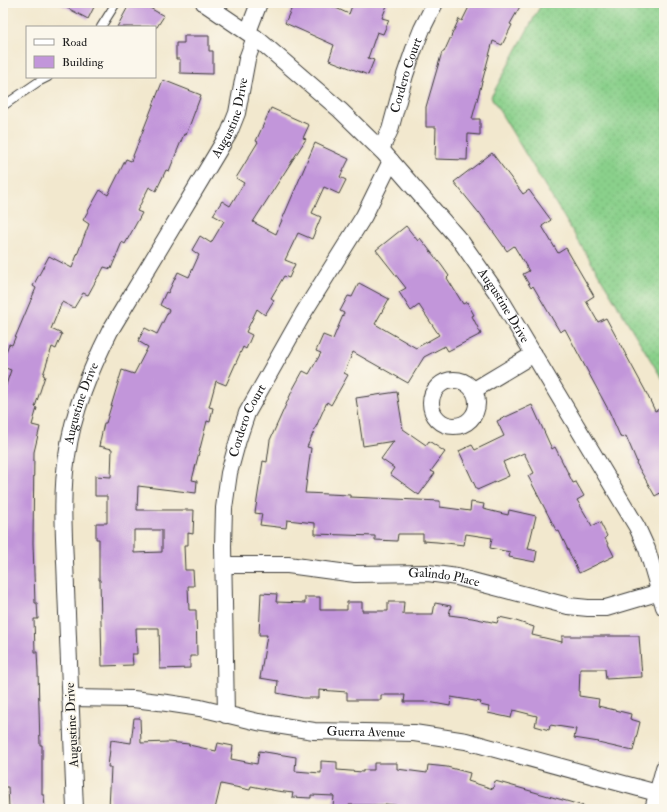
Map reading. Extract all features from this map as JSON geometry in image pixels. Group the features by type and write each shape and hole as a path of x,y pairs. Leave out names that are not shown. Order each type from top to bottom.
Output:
{"street":[{"name":"Augustine Drive","path":"204,3 251,35 340,110 386,155 462,243 497,292 637,527 647,549 662,599"},
{"name":"Augustine Drive","path":"76,809 70,698 64,504 66,457 72,426 94,363 110,331 229,133 237,113 248,59 251,35 259,3"},
{"name":"Cordero Court","path":"226,715 224,508 229,473 238,440 247,413 304,312 364,216 386,155 390,130 414,49 435,3"},
{"path":"474,390 534,354"},
{"name":"Galindo Place","path":"224,565 288,565 355,574 428,573 458,577 568,606 588,608 606,608 662,599"},
{"name":"Guerra Avenue","path":"70,698 133,699 200,708 282,727 314,731 414,733 466,741 657,793"},
{"path":"653,809 664,768"}],"lane":[{"path":"102,26 116,3"},
{"path":"3,106 46,78"}],"green space":[{"path":"542,3 664,3 664,382 491,97"}],"building":[{"path":"58,3 96,3 88,19"},
{"path":"130,3 141,3 164,16 157,27 118,26"},
{"path":"294,3 325,3 349,14 353,3 388,3 382,18 389,20 383,34 377,32 368,58 374,60 368,75 329,60 334,45 285,23"},
{"path":"471,3 522,3 510,24 512,25 502,45 493,41 472,119 480,119 480,135 468,134 467,160 435,159 436,127 426,127 426,107 442,52 444,52 459,19 462,21"},
{"path":"184,36 209,36 209,51 213,51 213,74 180,73 180,59 176,59 176,43 184,43"},
{"path":"163,80 201,95 186,135 184,134 169,171 166,170 156,191 149,187 137,211 142,213 125,244 122,242 111,269 104,267 88,295 83,293 74,308 62,302 51,329 62,334 56,349 52,347 43,375 45,376 35,407 37,408 32,425 40,427 34,452 33,543 35,603 37,603 38,619 34,619 35,652 37,652 40,745 42,745 42,795 44,795 45,809 9,809 8,787 3,787 3,394 11,370 3,367 3,360 9,344 12,345 36,288 33,286 49,256 72,268 89,224 83,220 100,190 108,195 126,159 131,161"},
{"path":"271,108 309,125 303,138 306,139 253,222 276,234 315,143 349,159 340,177 346,180 339,194 324,187 312,213 321,217 312,239 298,233 285,260 295,264 289,278 284,276 271,298 274,300 265,315 257,309 246,332 252,335 246,349 243,347 226,385 216,381 209,407 213,408 210,422 207,421 192,480 197,481 196,493 138,486 137,510 194,510 193,534 188,533 188,545 184,545 185,570 193,570 194,586 188,586 189,610 196,610 197,656 190,656 190,668 160,669 159,628 136,628 137,654 132,654 133,665 102,666 99,539 96,539 96,523 107,523 107,496 95,496 95,476 111,477 112,449 99,446 104,423 106,423 122,370 134,374 148,347 138,341 145,328 157,334 169,310 160,305 166,292 168,293 178,272 189,277 199,255 192,250 200,236 211,243 224,221 213,215 222,201 230,206 244,183 236,178 258,142 256,141","holes":["134,530 162,530 162,552 134,553"]},
{"path":"492,153 523,194 529,190 551,220 542,226 558,253 566,248 594,296 586,301 598,322 606,318 655,411 664,407 664,491 655,496 636,463 637,462 626,436 621,438 609,411 565,329 560,332 533,286 531,288 523,274 529,271 514,246 507,251 479,212 454,182"},
{"path":"406,226 418,241 420,238 449,276 447,278 463,304 467,302 474,315 472,316 481,334 448,351 445,346 424,357 408,383 353,352 344,373 348,375 331,405 327,402 307,447 311,448 305,493 350,495 350,497 440,501 440,507 470,511 471,502 484,504 483,509 508,515 509,510 536,516 528,549 537,551 535,562 509,557 510,552 490,548 492,538 466,534 464,545 423,541 423,534 398,534 397,541 375,540 375,536 315,534 315,523 287,520 286,528 260,525 262,514 255,513 263,461 267,462 270,440 293,389 303,371 309,374 321,353 316,351 323,335 333,339 344,313 340,311 348,296 352,297 359,283 389,299 375,324 416,348 439,335 419,305 411,311 399,292 406,288 376,250"},
{"path":"397,392 403,429 426,445 429,441 445,452 431,471 435,473 419,495 390,474 394,468 381,459 394,441 363,446 356,398"},
{"path":"532,405 552,449 555,447 573,483 576,482 584,496 577,500 592,526 600,522 607,536 605,538 614,556 579,573 559,531 557,532 528,476 534,473 524,453 503,462 509,476 477,490 459,451 472,445 475,450 504,436 497,421"},
{"path":"261,593 277,594 276,602 305,603 305,597 320,597 320,610 347,610 347,602 362,602 362,611 388,611 388,602 404,602 403,614 433,614 435,603 451,606 449,615 497,623 499,617 513,620 534,627 532,635 562,642 562,636 639,636 642,677 606,679 605,669 580,669 579,696 599,699 598,706 631,714 630,719 640,722 633,751 598,743 599,742 574,738 576,729 550,725 549,730 535,726 537,716 513,710 511,718 488,713 489,707 480,705 481,702 451,697 450,706 428,702 404,702 405,695 381,695 381,700 347,700 347,692 319,690 319,698 303,698 277,693 278,681 260,678 267,635 259,635"},
{"path":"134,718 140,718 141,743 168,742 189,744 216,751 218,743 233,746 231,759 257,764 259,751 296,757 295,771 321,773 321,761 337,762 337,770 363,772 363,770 374,770 374,763 397,763 397,769 427,773 428,765 447,767 470,773 468,781 493,789 495,781 584,806 583,809 428,809 385,804 349,805 349,808 333,807 334,796 311,795 311,798 292,797 293,793 251,786 250,790 221,784 215,809 109,809 111,767 108,767 111,740 131,743"}]}
